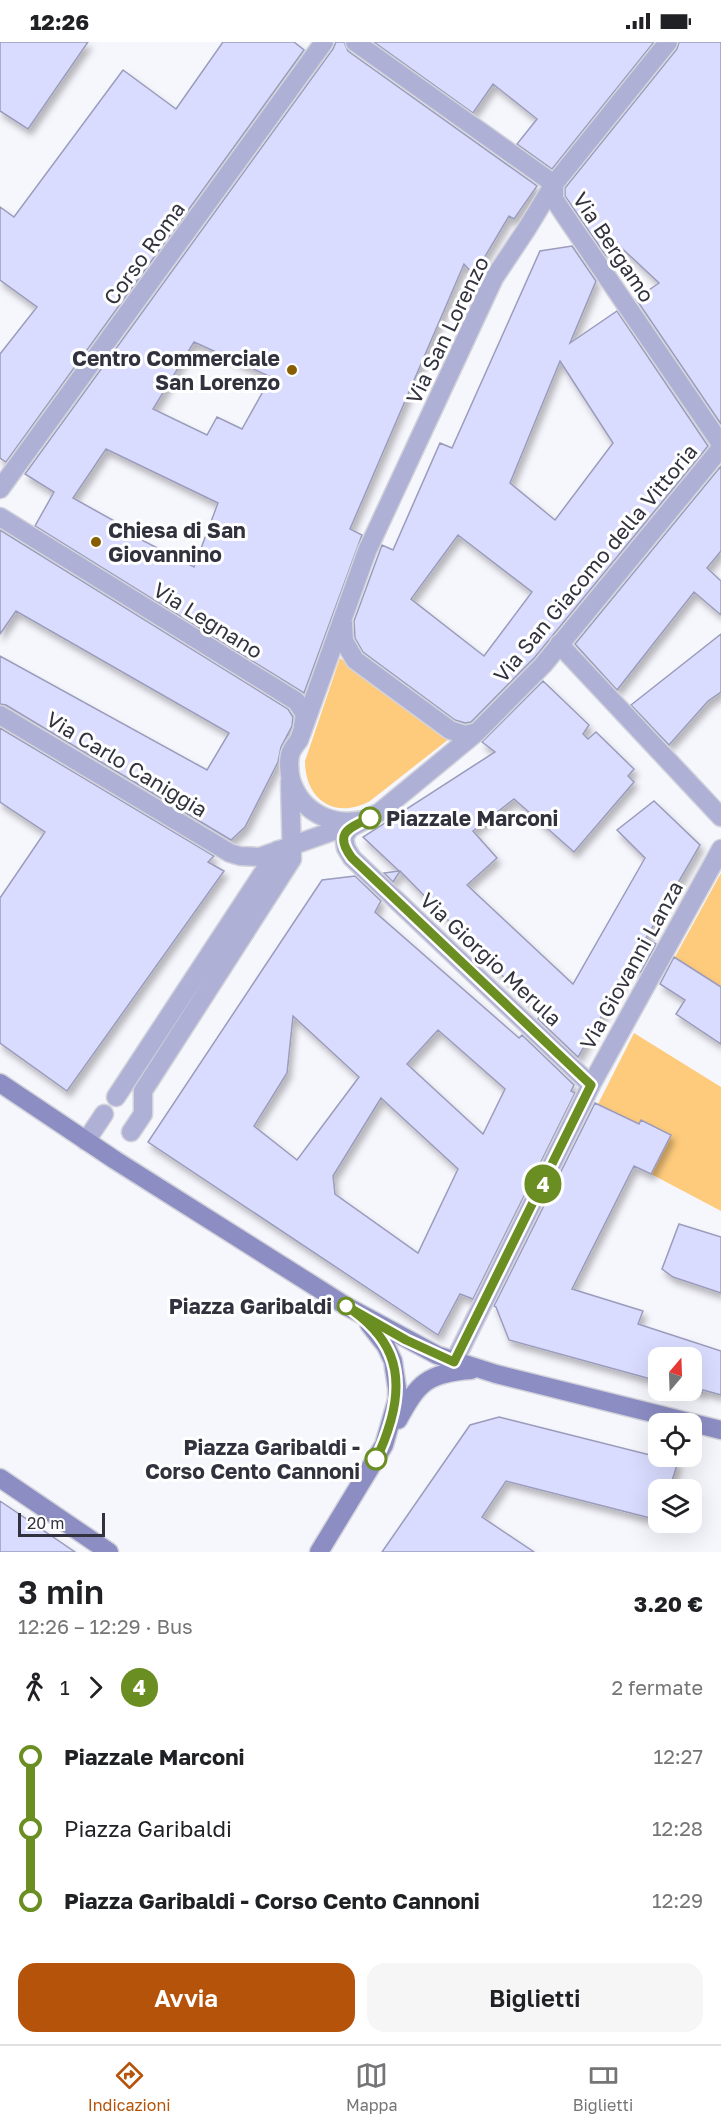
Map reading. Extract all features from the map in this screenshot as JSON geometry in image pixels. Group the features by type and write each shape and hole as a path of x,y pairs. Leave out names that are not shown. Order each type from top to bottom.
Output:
{"street":[{"name":"Corso Roma","path":"0,489 324,42"},
{"name":"Via Bergamo","path":"355,42 554,184 554,199 721,446"},
{"name":"Via San Lorenzo","path":"299,740 367,551 494,278 554,184 668,42"},
{"name":"Via San Giacomo della Vittoria","path":"371,818 477,732 543,664 721,446"},
{"name":"Via Legnano","path":"0,517 296,701 304,711 305,719 299,740"},
{"path":"347,604 343,636 347,649 355,660 450,730 465,735 477,732"},
{"path":"559,644 721,817"},
{"name":"Via Carlo Caniggia","path":"0,715 230,853"},
{"path":"131,1132 143,1114 142,1091 287,852 291,753 299,740"},
{"path":"290,776 299,797 306,806 326,818 348,823 371,818"},
{"path":"287,852 371,818"},
{"path":"230,853 255,857 287,852 345,832 371,818"},
{"name":"Via Giorgio Merula","path":"345,832 345,848 360,866 591,1085"},
{"name":"Via Giovanni Lanza","path":"454,1362 591,1085 721,849"},
{"path":"230,853 262,891"},
{"path":"116,1097 262,891"},
{"path":"0,1083 86,1141 346,1306 374,1329 393,1361 398,1388 397,1400 384,1445"},
{"path":"86,1141 104,1114"},
{"path":"346,1306 406,1340 454,1362 721,1430"},
{"path":"319,1552 384,1445 410,1397 424,1382 440,1375 461,1371 488,1372"},
{"path":"0,1478 109,1552"}],"shaded area":[{"path":"340,658 449,739 370,801 345,808 324,803 316,796 306,775 305,761"},
{"path":"721,873 721,987 675,957"},
{"path":"634,1033 721,1087 721,1211 651,1174 639,1124 598,1104"}],"building":[{"path":"0,42 88,42 28,129 0,111"},
{"path":"223,42 294,42 304,50 6,462 0,458 0,354 37,307 0,280 0,207 14,217 123,70 176,109"},
{"path":"336,42 344,42 348,51 537,186 514,219 509,216 474,275 464,264 350,529 362,535 304,693 35,526 54,492 25,474","holes":["194,342 271,377 242,429 217,417 207,435 153,409","106,449 218,503 194,567 132,535 134,532 73,498"]},
{"path":"374,42 654,42 552,169 517,144 537,119 493,84 473,113"},
{"path":"679,42 721,42 721,424 636,299 659,283 613,240 606,256 565,196 565,188 677,49"},
{"path":"572,246 596,281 570,343 617,311 708,446 535,657 471,722 465,723 455,720 363,652 355,638 354,621 382,545 393,550 440,443 452,448 540,251","holes":["560,361 613,443 555,520 510,483","458,535 532,592 484,656 411,599"]},
{"path":"721,466 721,551 707,568 721,581 721,615 694,592 617,690 575,644"},
{"path":"0,530 288,709 293,717 292,726 281,747 278,762 245,827 231,840 6,705 0,704 0,656 207,770 229,733 16,611 0,634"},
{"path":"721,634 721,692 708,701 669,745 631,705"},
{"path":"543,681 589,725 583,734 588,739 596,732 634,769 628,776 634,782 574,852 514,799 473,831 497,858 467,885 573,984 645,858 617,830 654,801 700,845 646,938 656,944 641,972 631,965 578,1057 538,1019 541,1015 400,871 393,882 384,873 399,871 363,837 495,752 482,742"},
{"path":"0,728 214,856 208,862 224,871 67,1091 0,1043 0,898 45,832 0,802"},
{"path":"355,876 381,901 375,912 519,1038 522,1035 574,1085 571,1091 575,1093 473,1299 460,1294 438,1335 148,1142 322,880","holes":["293,1016 359,1077 297,1160 254,1126 287,1073","438,1030 505,1089 483,1134 407,1064","381,1098 458,1169 418,1253 335,1194 333,1176"]},
{"path":"674,957 721,987 721,1044 676,1014 685,1000 660,984"},
{"path":"595,1103 639,1124 641,1120 671,1135 651,1174 634,1166 572,1289 643,1311 638,1324 721,1351 721,1395 703,1390 702,1393 702,1347 648,1347 648,1378 509,1340 494,1306"},
{"path":"679,1224 721,1237 721,1293 673,1277 662,1269"},
{"path":"499,1417 648,1454 648,1467 676,1467 673,1479 648,1479 648,1517 506,1481 482,1517 534,1552 382,1552 470,1425"},
{"path":"0,1501 75,1552 0,1552"}],"bus line":[{"name":"4","path":"370,818 345,832 345,848 352,858 591,1085 454,1362 406,1340 346,1306 374,1329 391,1355 396,1371 397,1400 384,1445 376,1459"}],"place":[{"name":"Centro Commerciale San Lorenzo","path":"292,370"},
{"name":"Chiesa di San Giovannino","path":"96,542"},
{"name":"Piazzale Marconi","path":"370,818"},
{"name":"Piazza Garibaldi","path":"346,1306"},
{"name":"Piazza Garibaldi - Corso Cento Cannoni","path":"376,1459"}]}
